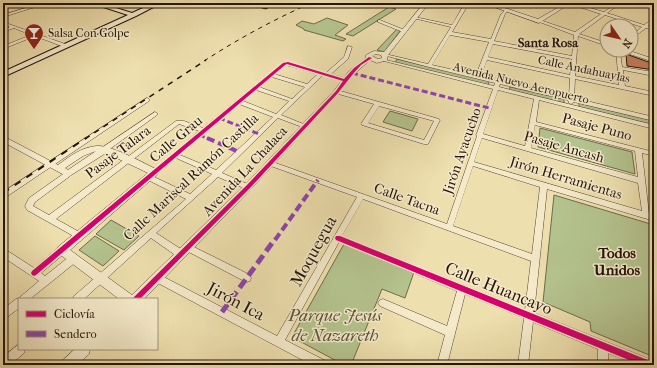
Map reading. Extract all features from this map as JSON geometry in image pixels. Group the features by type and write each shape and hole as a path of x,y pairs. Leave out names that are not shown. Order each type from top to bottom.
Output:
{"main road":[{"path":"94,3 135,12 158,3"},
{"path":"110,3 135,12"},
{"path":"3,72 152,3"},
{"path":"3,75 64,45"}],"street":[{"path":"3,16 46,3"},
{"path":"384,58 427,3"},
{"path":"429,66 467,3"},
{"path":"485,3 599,42"},
{"path":"500,8 510,3"},
{"path":"532,19 559,3"},
{"path":"539,21 569,3 654,29"},
{"path":"571,106 576,34 619,3"},
{"path":"478,77 503,14 506,10"},
{"path":"415,18 454,26"},
{"path":"639,31 654,19"},
{"path":"379,21 405,31"},
{"path":"3,23 64,45"},
{"path":"3,31 13,27"},
{"path":"449,33 574,58"},
{"path":"3,48 34,35"},
{"name":"Calle Mariscal Ramón Castilla","path":"78,298 218,174 308,86 346,58 350,47"},
{"path":"639,56 654,61"},
{"name":"Avenida La Chalaca","path":"137,298 248,187 337,92 345,80 362,62 370,58 377,61 384,58"},
{"name":"Avenida Nuevo Aeropuerto","path":"384,58 478,77 496,85 537,98 654,127"},
{"name":"Avenida Nuevo Aeropuerto","path":"384,58 496,85 571,99 654,119"},
{"name":"Calle Andahuaylas","path":"486,58 654,94"},
{"path":"619,58 622,87"},
{"name":"Calle Grau","path":"34,273 284,64 287,63 345,80"},
{"path":"620,68 654,74"},
{"path":"271,75 308,86"},
{"name":"Jirón Ayacucho","path":"448,228 496,85"},
{"path":"256,88 293,100"},
{"path":"337,92 378,103 437,120 426,143 364,124 378,103"},
{"path":"528,149 537,98"},
{"path":"54,167 147,100"},
{"path":"239,102 304,126"},
{"path":"80,236 30,208 30,204 68,174 155,114"},
{"name":"Pasaje Talara","path":"50,219 127,159 178,122 182,122 204,131"},
{"name":"Pasaje Puno","path":"533,123 654,154"},
{"name":"Pasaje Ancash","path":"479,136 642,181"},
{"path":"3,139 68,174"},
{"path":"3,196 54,167 92,148 104,149 127,159 191,198"},
{"path":"638,150 646,216"},
{"path":"175,155 248,187"},
{"name":"Calle Tacna","path":"270,163 535,259"},
{"name":"Jirón Herramientas","path":"470,163 654,218"},
{"path":"523,365 544,185"},
{"name":"Moquegua","path":"279,342 361,196"},
{"path":"151,234 185,251 247,278"},
{"name":"Calle Huancayo","path":"338,238 650,365"},
{"path":"62,250 127,298"},
{"path":"3,252 46,281"},
{"path":"24,298 73,259"},
{"name":"Jirón Ica","path":"157,278 320,365"},
{"path":"442,365 462,288"},
{"path":"3,315 18,303"},
{"path":"383,303 450,332"},
{"path":"603,346 603,365"},
{"path":"3,364 19,350"},
{"path":"68,365 83,350"}],"green space":[{"path":"389,7 396,9 353,36 346,34"},
{"path":"327,18 348,25 335,35 346,39 343,41 304,30 296,25 302,21 314,24"},
{"path":"397,29 400,31 384,52 377,50"},
{"path":"397,59 489,81 488,85 395,63"},
{"path":"510,87 564,99 564,103 509,90"},
{"path":"579,103 654,121 654,125 579,107"},
{"path":"390,111 418,119 412,131 383,122"},
{"path":"540,128 632,152 635,174 538,147"},
{"path":"554,195 654,225 654,357 591,331 590,322 543,302"},
{"path":"111,220 139,236 124,250 96,234"},
{"path":"95,236 119,251 103,266 79,250"},
{"name":"Parque Jesús de Nazareth","path":"344,244 414,272 405,298 382,289 351,365 344,365 292,337"}],"building":[{"path":"252,3 276,3 266,9 252,5"},
{"path":"626,58 637,58 654,64 654,70 627,66"}],"railway":[{"path":"204,61 256,30 311,3"},
{"path":"85,139 206,60"},
{"path":"3,193 86,138"}],"marked path":[{"path":"352,73 489,108"},
{"path":"219,118 259,134"},
{"path":"199,135 239,152"},
{"path":"222,312 318,180"}],"cycle path":[{"path":"137,298 248,187 337,92 351,73 360,64 370,58"},
{"path":"34,273 284,64 287,63 345,80"},
{"path":"338,238 650,365"}],"place":[{"name":"Salsa Con Golpe","path":"34,50"}],"district":[{"name":"Santa Rosa","path":"548,42"},
{"name":"Todos Unidos","path":"617,262"}]}
